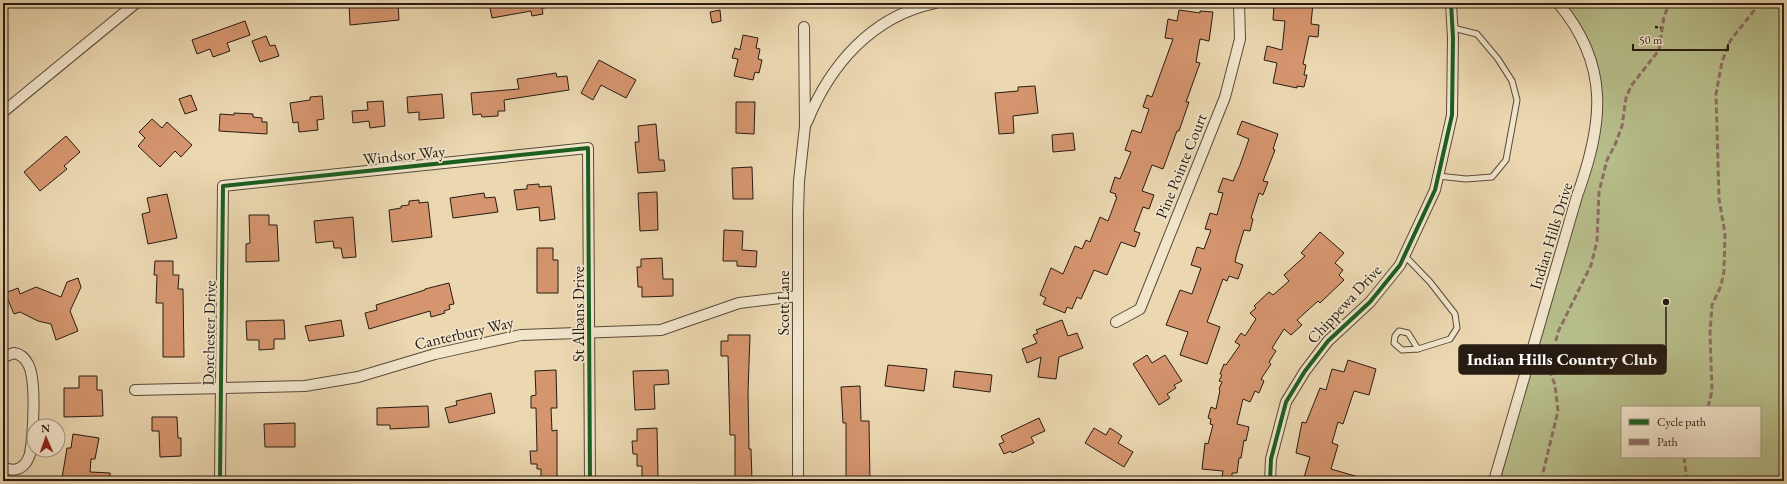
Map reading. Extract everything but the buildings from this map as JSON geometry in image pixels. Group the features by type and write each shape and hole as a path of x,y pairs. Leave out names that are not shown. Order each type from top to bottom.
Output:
{"street":[{"path":"3,112 136,3"},
{"name":"Scott Lane","path":"805,126 814,104 831,76 864,38 894,17 919,6 935,3"},
{"name":"Pine Pointe Court","path":"1116,322 1140,309 1225,97 1240,39 1239,3"},
{"name":"Chippewa Drive","path":"1270,481 1271,459 1286,402 1305,371 1328,341 1370,302 1400,265 1435,190 1452,115 1453,28 1451,3"},
{"name":"Indian Hills Drive","path":"1494,481 1577,196 1590,159 1596,128 1597,90 1590,59 1575,26 1558,3"},
{"name":"Scott Lane","path":"798,481 799,181 805,126 804,27"},
{"name":"Windsor Way","path":"223,186 588,148"},
{"name":"St Albans Drive","path":"588,148 590,481"},
{"name":"Dorchester Drive","path":"220,481 223,186"},
{"name":"Canterbury Way","path":"135,390 306,386 358,377 435,354 521,334 661,330 739,303 798,296"},
{"path":"3,357 14,353 24,358 30,368 33,385 30,454 25,465 19,469 10,470 3,467"}],"lane":[{"path":"1438,176 1466,179 1492,177 1506,160 1517,100 1512,81 1498,59 1477,34 1453,28"},
{"path":"1404,255 1430,282 1455,314 1458,328 1450,339 1418,349 1402,350 1394,343 1395,336 1399,331 1408,333 1418,349"}],"path":[{"path":"1655,27 1663,28"}],"green space":[{"path":"1579,3 1784,3 1784,481 1500,481 1577,196 1598,105 1580,35 1564,10"}],"marked path":[{"path":"1541,481 1558,411 1555,385 1549,369 1558,332 1591,265 1597,241 1599,192 1607,160 1615,145 1622,126 1626,98 1631,86 1659,50 1664,16 1670,3"},
{"path":"1708,406 1712,391 1710,333 1712,305 1721,286 1724,271 1725,234 1719,199 1716,94 1722,62 1730,41 1760,3"},
{"path":"1684,458 1687,481"}],"cycle path":[{"path":"1270,481 1271,459 1286,402 1305,371 1328,341 1370,302 1400,265 1435,190 1452,115 1453,38 1451,3"},
{"path":"220,481 223,186 588,148 590,481"}],"place":[{"name":"Indian Hills Country Club","path":"1666,302"}]}
